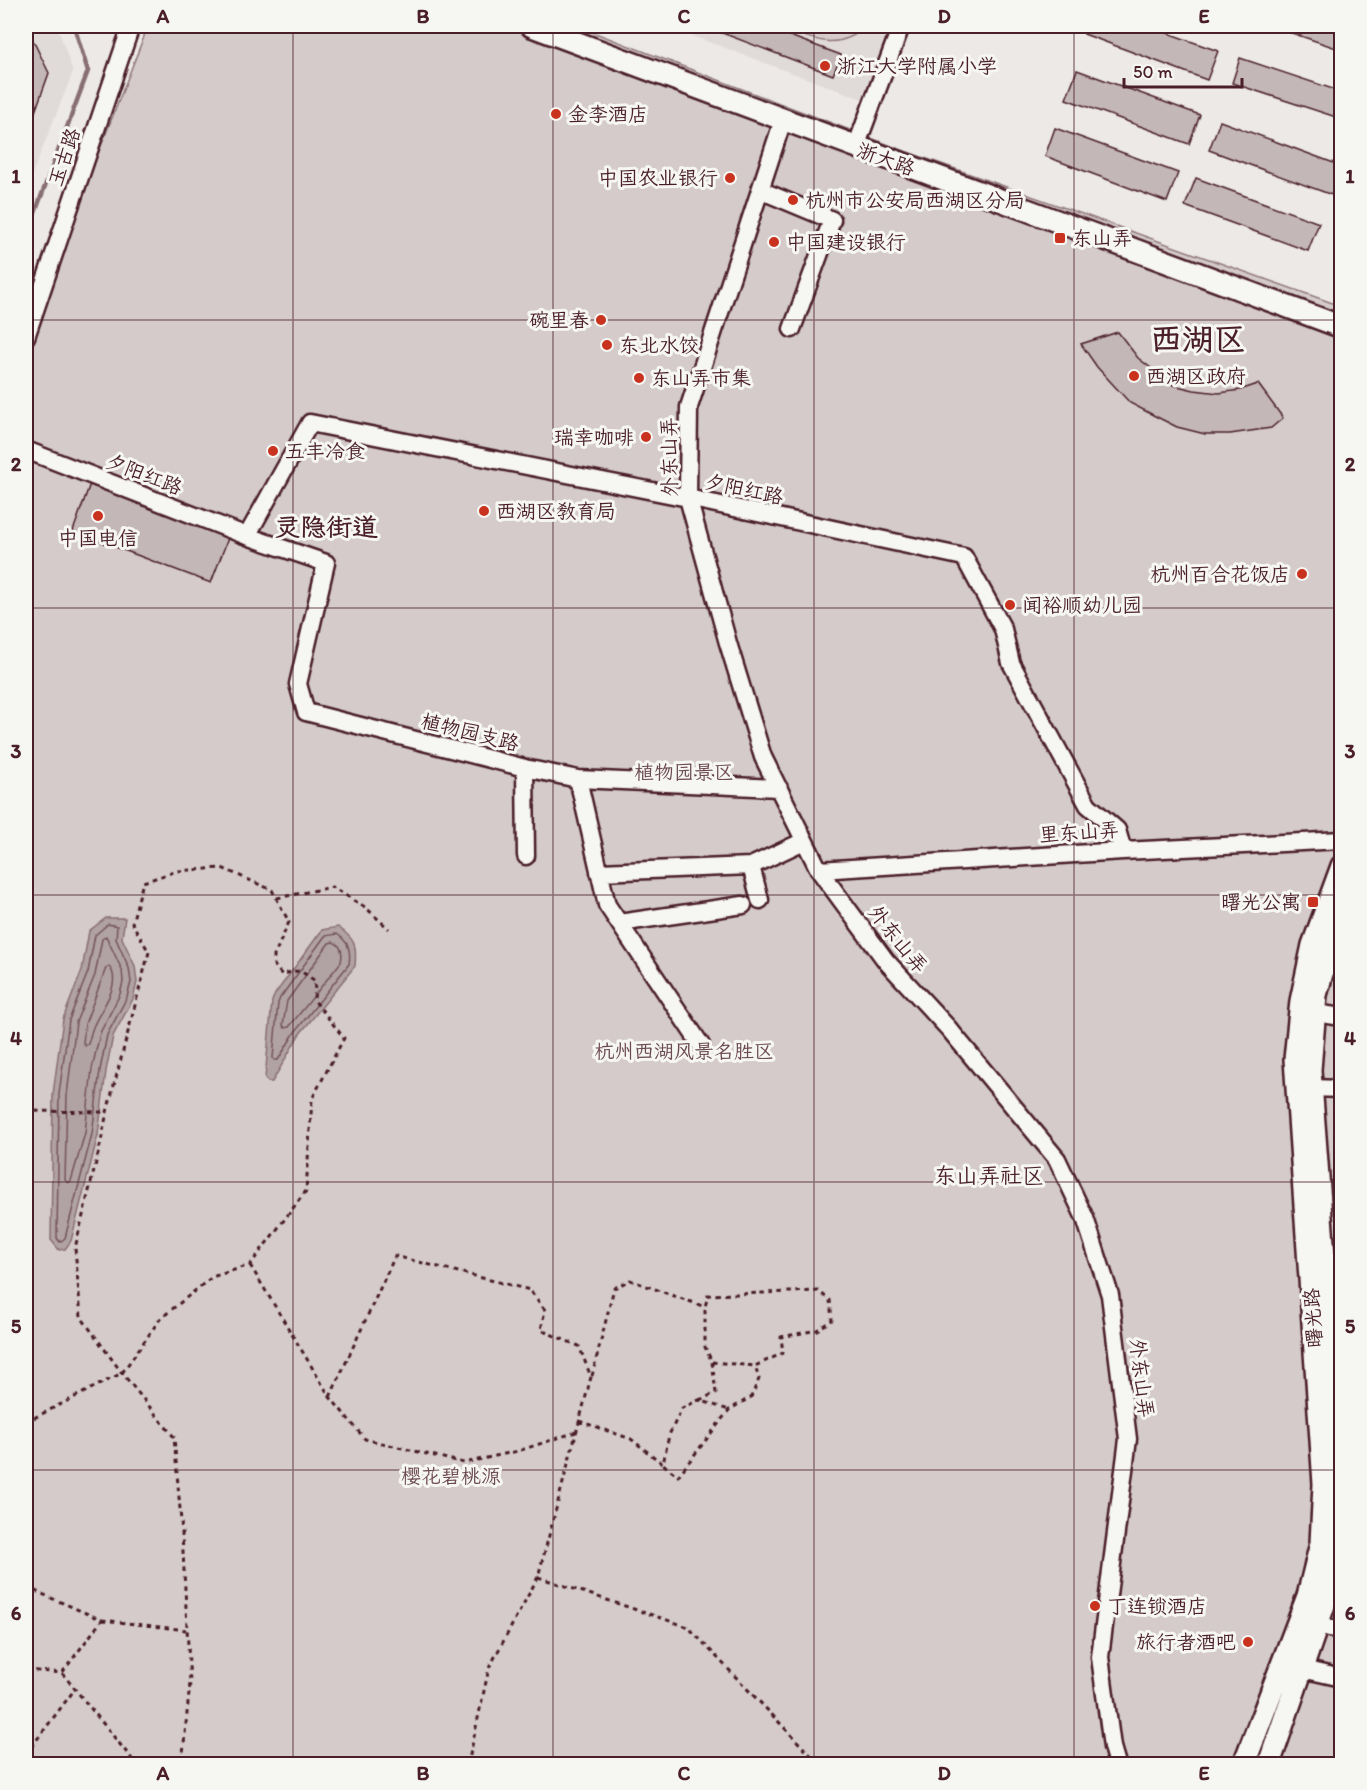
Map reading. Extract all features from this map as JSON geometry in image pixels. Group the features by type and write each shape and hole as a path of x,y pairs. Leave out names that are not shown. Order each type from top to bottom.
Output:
{"main road":[{"name":"浙大路","path":"536,26 1341,327"},
{"name":"曙光路","path":"1244,1764 1308,1596 1321,1543 1324,1485 1295,1059 1301,1001 1313,945 1341,866"},
{"name":"曙光路","path":"1269,1764 1325,1602 1338,1546 1341,1482 1334,1288 1310,1070 1316,995 1329,949 1340,925"}],"street":[{"name":"玉古路","path":"26,337 131,26"},
{"path":"856,147 901,26"},
{"name":"外东山弄","path":"783,120 689,407 688,498 759,746 819,870 886,962 949,1029 1057,1159 1085,1218 1110,1295 1128,1438 1100,1657 1112,1747 1117,1764"},
{"path":"760,190 832,219 792,329"},
{"name":"夕阳红路","path":"247,537 310,423 688,498 964,557 1003,629 1011,663 1088,805 1117,830 1123,850"},
{"name":"夕阳红路","path":"26,450 247,537 326,563"},
{"name":"植物园支路","path":"326,563 298,684 306,712 525,768 578,779 778,789"},
{"path":"525,768 526,856"},
{"path":"578,779 607,905 700,1046"},
{"path":"599,872 751,866 804,840"},
{"name":"里东山弄","path":"819,870 1123,850 1341,840"},
{"path":"751,866 760,900"},
{"path":"619,923 743,905"},
{"path":"1315,1013 1341,1017"},
{"path":"1311,1088 1341,1089"},
{"path":"1317,1626 1341,1630"},
{"path":"1302,1669 1341,1678"}],"path":[{"path":"26,1422 123,1373 160,1319 212,1277 250,1265 306,1191 312,1099 344,1038 314,1000 315,981 303,971 293,970 282,975 274,965 274,956 289,922 272,890 222,868 177,871 143,882 132,923 149,952 105,1112 100,1146 75,1248 81,1317 123,1373 174,1437 190,1683 182,1764"},
{"path":"277,898 332,887 365,907 389,929"},
{"path":"26,1111 105,1112"},
{"path":"330,1397 395,1256 530,1290 545,1310 541,1330 579,1346 591,1377"},
{"path":"250,1265 330,1397 365,1438 464,1463 518,1451 576,1432"},
{"path":"468,1764 489,1668 538,1577 614,1288 630,1280 705,1307"},
{"path":"663,1464 669,1435 682,1408 716,1393 712,1362 705,1347 705,1307 708,1295 818,1291 830,1300 832,1320 817,1330 781,1337 783,1353 755,1366 712,1362"},
{"path":"579,1421 631,1439 678,1476 729,1410 752,1397 759,1379 755,1366"},
{"path":"699,1401 729,1410"},
{"path":"538,1577 688,1627 819,1764"},
{"path":"26,1587 102,1620 187,1630"},
{"path":"62,1673 102,1620"},
{"path":"26,1670 62,1673 136,1764"},
{"path":"26,1754 75,1689"}],"shaded area":[{"path":"26,26 57,26 73,72 26,189"},
{"name":"浙江大学附属小学","path":"685,26 892,26 865,100 682,32"}],"green space":[{"name":"植物园景区","path":"148,26 577,26 905,151 1341,306 1341,1764 26,1764 26,338"},
{"path":"777,26 830,28 867,26 844,40 823,41"}],"water":[{"path":"106,918 125,918 122,938 135,966 137,982 133,999 113,1036 98,1135 71,1241 65,1249 59,1250 51,1240 53,1094 63,1019 82,970 89,931"},
{"path":"338,927 354,943 355,966 299,1035 272,1082 268,1082 265,1079 272,1001 275,994 322,930"}],"building":[{"path":"26,26 49,73 26,137"},
{"path":"704,26 763,26 841,55 833,75"},
{"path":"1088,26 1148,26 1218,51 1207,80 1084,34"},
{"path":"1271,26 1342,26 1342,50"},
{"path":"1240,58 1342,92 1342,119 1232,83"},
{"path":"1077,70 1200,115 1189,144 1066,99"},
{"path":"1220,121 1342,166 1332,195 1209,150"},
{"path":"1055,128 1178,173 1167,202 1045,156"},
{"path":"1196,178 1319,223 1308,251 1185,206"},
{"name":"西湖区政府","path":"1118,332 1138,358 1173,385 1219,393 1258,384 1283,418 1271,428 1230,434 1205,434 1177,427 1130,403 1097,367 1081,344"},
{"path":"91,481 230,533 211,583 73,531"}],"waterway":[{"path":"26,237 88,71 74,26"}],"place":[{"name":"浙江大学附属小学","path":"825,66"},
{"name":"金李酒店","path":"556,114"},
{"name":"中国农业银行","path":"730,178"},
{"name":"杭州市公安局西湖区分局","path":"793,200"},
{"name":"东山弄","path":"1060,238"},
{"name":"中国建设银行","path":"774,242"},
{"name":"碗里春","path":"601,320"},
{"name":"东北水饺","path":"607,345"},
{"name":"西湖区政府","path":"1134,376"},
{"name":"东山弄市集","path":"639,378"},
{"name":"瑞幸咖啡","path":"646,437"},
{"name":"五丰冷食","path":"273,451"},
{"name":"西湖区教育局","path":"484,511"},
{"name":"中国电信","path":"98,516"},
{"name":"杭州百合花饭店","path":"1302,574"},
{"name":"闻裕顺幼儿园","path":"1010,605"},
{"name":"曙光公寓","path":"1313,902"},
{"name":"丁连锁酒店","path":"1095,1606"},
{"name":"旅行者酒吧","path":"1248,1642"}],"district":[{"name":"西湖区","path":"1198,339"},
{"name":"灵隐街道","path":"326,527"},
{"name":"东山弄社区","path":"989,1175"}],"park label":[{"name":"杭州西湖风景名胜区","path":"684,1051"},
{"name":"樱花碧桃源","path":"451,1476"}]}
